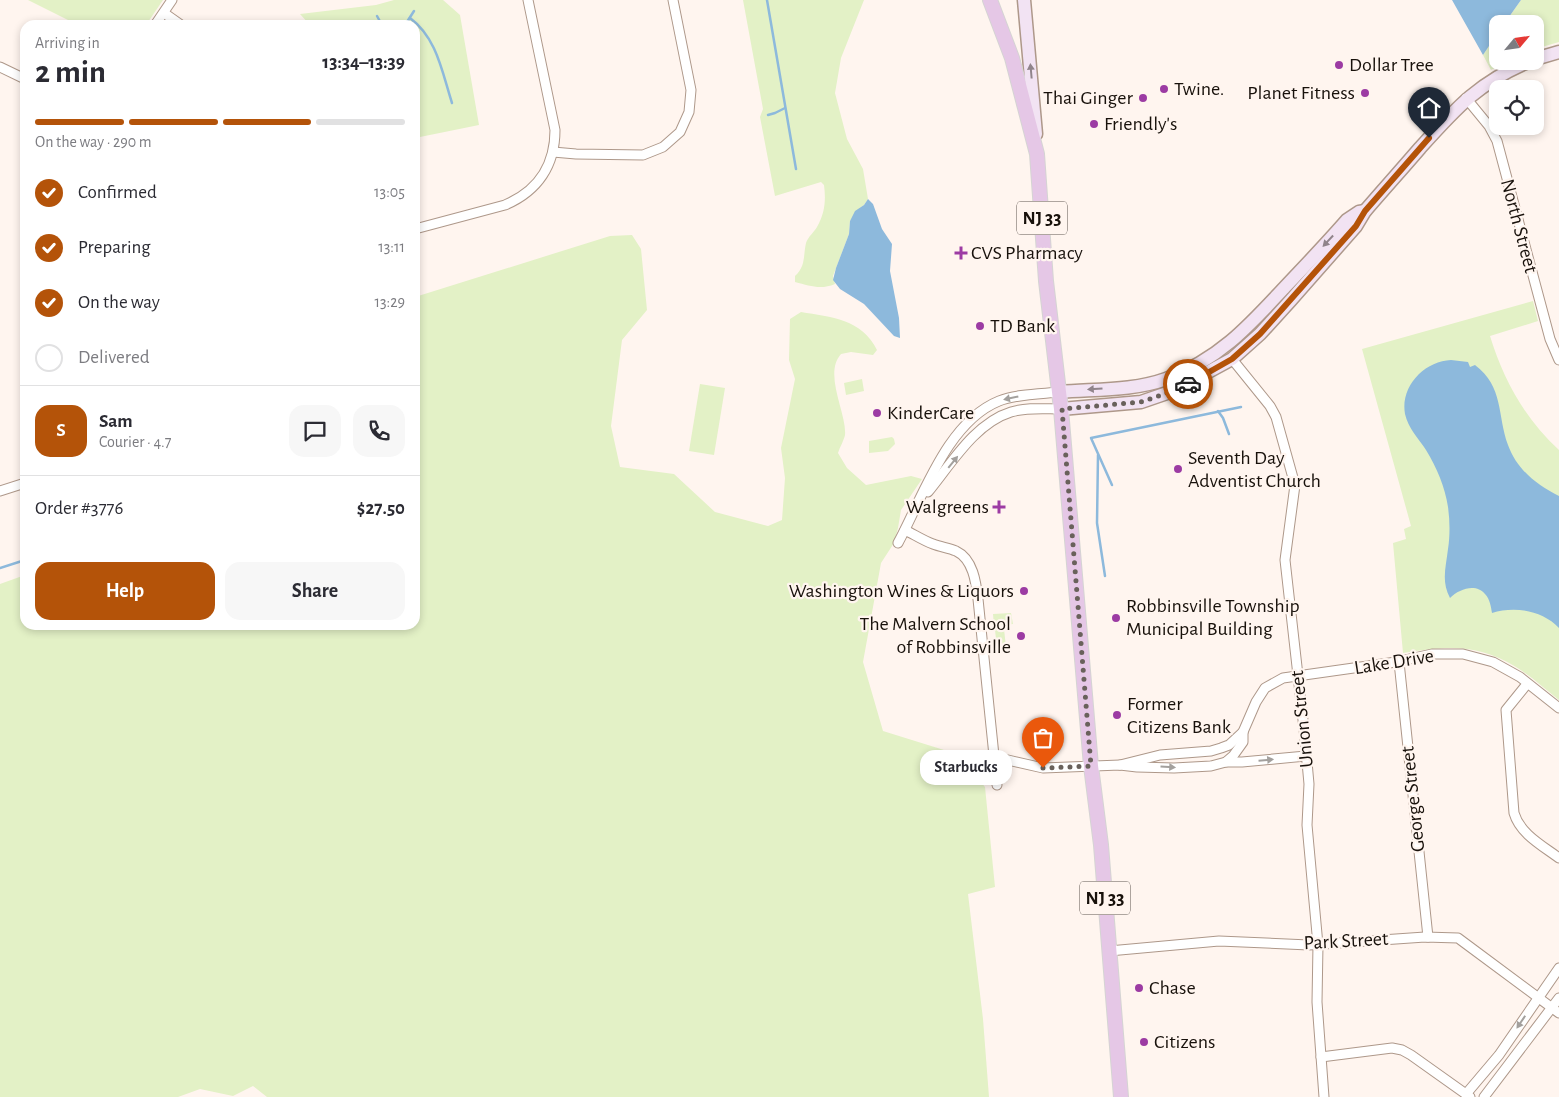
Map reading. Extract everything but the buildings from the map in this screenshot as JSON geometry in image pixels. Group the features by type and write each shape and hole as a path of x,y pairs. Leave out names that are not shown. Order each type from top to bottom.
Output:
{"main road":[{"name":"NJ 33","path":"990,0 1012,58 1037,154 1046,281 1062,409 1091,766 1100,845 1121,1097"}],"street":[{"path":"158,20 172,0"},
{"path":"420,228 506,205 536,185 549,165 553,152 555,130 528,0"},
{"path":"553,152 642,155 663,147 680,132 689,112 691,90 673,0"},
{"path":"1024,0 1037,154"},
{"path":"164,12 174,20"},
{"path":"1544,56 1559,52"},
{"path":"0,66 20,76"},
{"path":"921,499 971,440 995,419 1019,410 1062,409 1141,402 1173,391 1232,359 1260,334 1292,300 1356,226 1365,211 1438,127 1466,98 1511,70"},
{"name":"North Street","path":"1466,98 1489,126 1496,141 1550,339 1559,360"},
{"path":"898,543 932,476 951,444 960,431 980,411 1011,398 1060,392 1131,387 1164,380 1194,367 1231,343 1348,220 1359,212 1365,211"},
{"path":"1231,343 1232,359"},
{"path":"1216,353 1232,359"},
{"name":"Union Street","path":"1232,359 1270,406 1276,418 1295,485 1285,560 1309,784 1307,825 1318,945 1317,1002 1324,1097"},
{"path":"0,491 20,485"},
{"path":"905,530 933,544 958,552 966,558 972,569 978,592 997,785"},
{"name":"Lake Drive","path":"994,761 1008,760 1043,768 1120,765 1174,768 1211,766 1226,762 1243,742 1243,732 1256,702 1265,688 1283,678 1399,662 1432,654 1463,654 1483,658 1502,666 1559,708"},
{"name":"George Street","path":"1399,662 1428,937"},
{"path":"1528,684 1506,710 1514,812 1523,829 1559,858"},
{"name":"Lake Drive","path":"1120,765 1160,755 1221,748 1229,745 1243,732"},
{"path":"1226,762 1306,756"},
{"name":"Park Street","path":"1109,951 1219,941 1318,945 1428,937 1458,938 1555,1010"},
{"path":"1321,1057 1392,1048 1402,1050 1468,1096 1499,1055 1559,968"},
{"path":"1484,1097 1555,1010 1559,998"}],"green space":[{"path":"28,0 163,0 149,20 68,20"},
{"path":"394,0 443,0 460,15 479,125 420,137 420,20 305,20 300,14 376,5"},
{"path":"743,0 864,0 841,58 835,93 847,139 863,169 868,199 850,221 849,234 833,276 835,284 830,286 815,287 795,282 795,276 803,265 806,243 822,217 825,201 824,185 821,182 775,196 760,117 763,109"},
{"path":"1521,0 1559,0 1559,42 1544,46 1544,15 1510,15"},
{"path":"1489,46 1489,66 1483,55"},
{"path":"632,235 641,249 647,310 622,340 611,426 620,467 674,474 715,512 768,526 782,520 785,478 781,448 795,379 789,360 790,319 801,312 845,321 863,332 877,350 873,355 851,352 841,354 836,362 834,372 835,383 845,426 845,435 838,453 847,468 866,485 911,476 922,479 901,510 894,543 881,563 863,662 883,731 944,750 969,768 985,787 995,887 968,894 983,1019 989,1097 267,1097 253,1086 233,1096 200,1089 178,1097 0,1097 0,584 20,577 20,630 420,630 420,295 610,236"},
{"path":"1533,301 1538,321 1490,336 1501,368 1517,398 1536,425 1559,450 1559,700 1533,678 1502,659 1488,654 1461,648 1403,653 1393,543 1406,539 1404,529 1411,526 1362,349"},
{"path":"862,379 864,391 846,395 844,383"},
{"path":"700,384 725,388 714,455 689,451"},
{"path":"892,437 895,444 888,451 869,453 869,441"},
{"path":"1011,613 1013,624 994,626 993,614"},
{"path":"1004,629 1006,647 997,648 995,630"}],"water":[{"path":"1452,0 1521,0 1510,15 1489,15 1489,46 1483,55"},
{"path":"868,199 873,204 882,229 892,244 890,271 899,318 900,338 894,336 864,304 840,289 833,280 849,234 850,221 855,211 864,205"},
{"path":"1441,361 1468,362 1470,367 1475,365 1484,374 1495,392 1512,454 1529,476 1559,496 1559,628 1536,613 1509,610 1492,613 1487,596 1477,589 1468,588 1450,598 1447,592 1445,574 1450,528 1447,500 1434,464 1409,424 1404,404 1406,394 1416,377 1432,365"}],"waterway":[{"path":"767,0 796,169"},
{"path":"408,20 414,11"},
{"path":"377,16 379,20"},
{"path":"420,27 433,46 452,103"},
{"path":"768,115 785,108"},
{"path":"1112,485 1091,438 1241,407"},
{"path":"1218,411 1229,434"},
{"path":"1098,455 1097,523 1105,576"},
{"path":"0,568 20,562"}],"way so far":[{"path":"1043,768 1091,766 1062,409 1141,402 1188,384"}],"place":[{"name":"Dollar Tree","path":"1339,65"},
{"name":"Twine.","path":"1164,89"},
{"name":"Planet Fitness","path":"1365,93"},
{"name":"Thai Ginger","path":"1143,98"},
{"name":"Friendly's","path":"1094,124"},
{"name":"CVS Pharmacy","path":"961,253"},
{"name":"TD Bank","path":"980,326"},
{"name":"KinderCare","path":"877,413"},
{"name":"Seventh Day Adventist Church","path":"1178,469"},
{"name":"Walgreens","path":"999,507"},
{"name":"Washington Wines & Liquors","path":"1024,591"},
{"name":"Robbinsville Township Municipal Building","path":"1116,618"},
{"name":"The Malvern School of Robbinsville","path":"1021,636"},
{"name":"Former Citizens Bank","path":"1117,715"},
{"name":"Starbucks","path":"1043,768"},
{"name":"Chase","path":"1139,988"},
{"name":"Citizens","path":"1144,1042"}],"route":[{"path":"1188,384 1232,359 1260,334 1360,222 1365,211 1429,138"}]}
